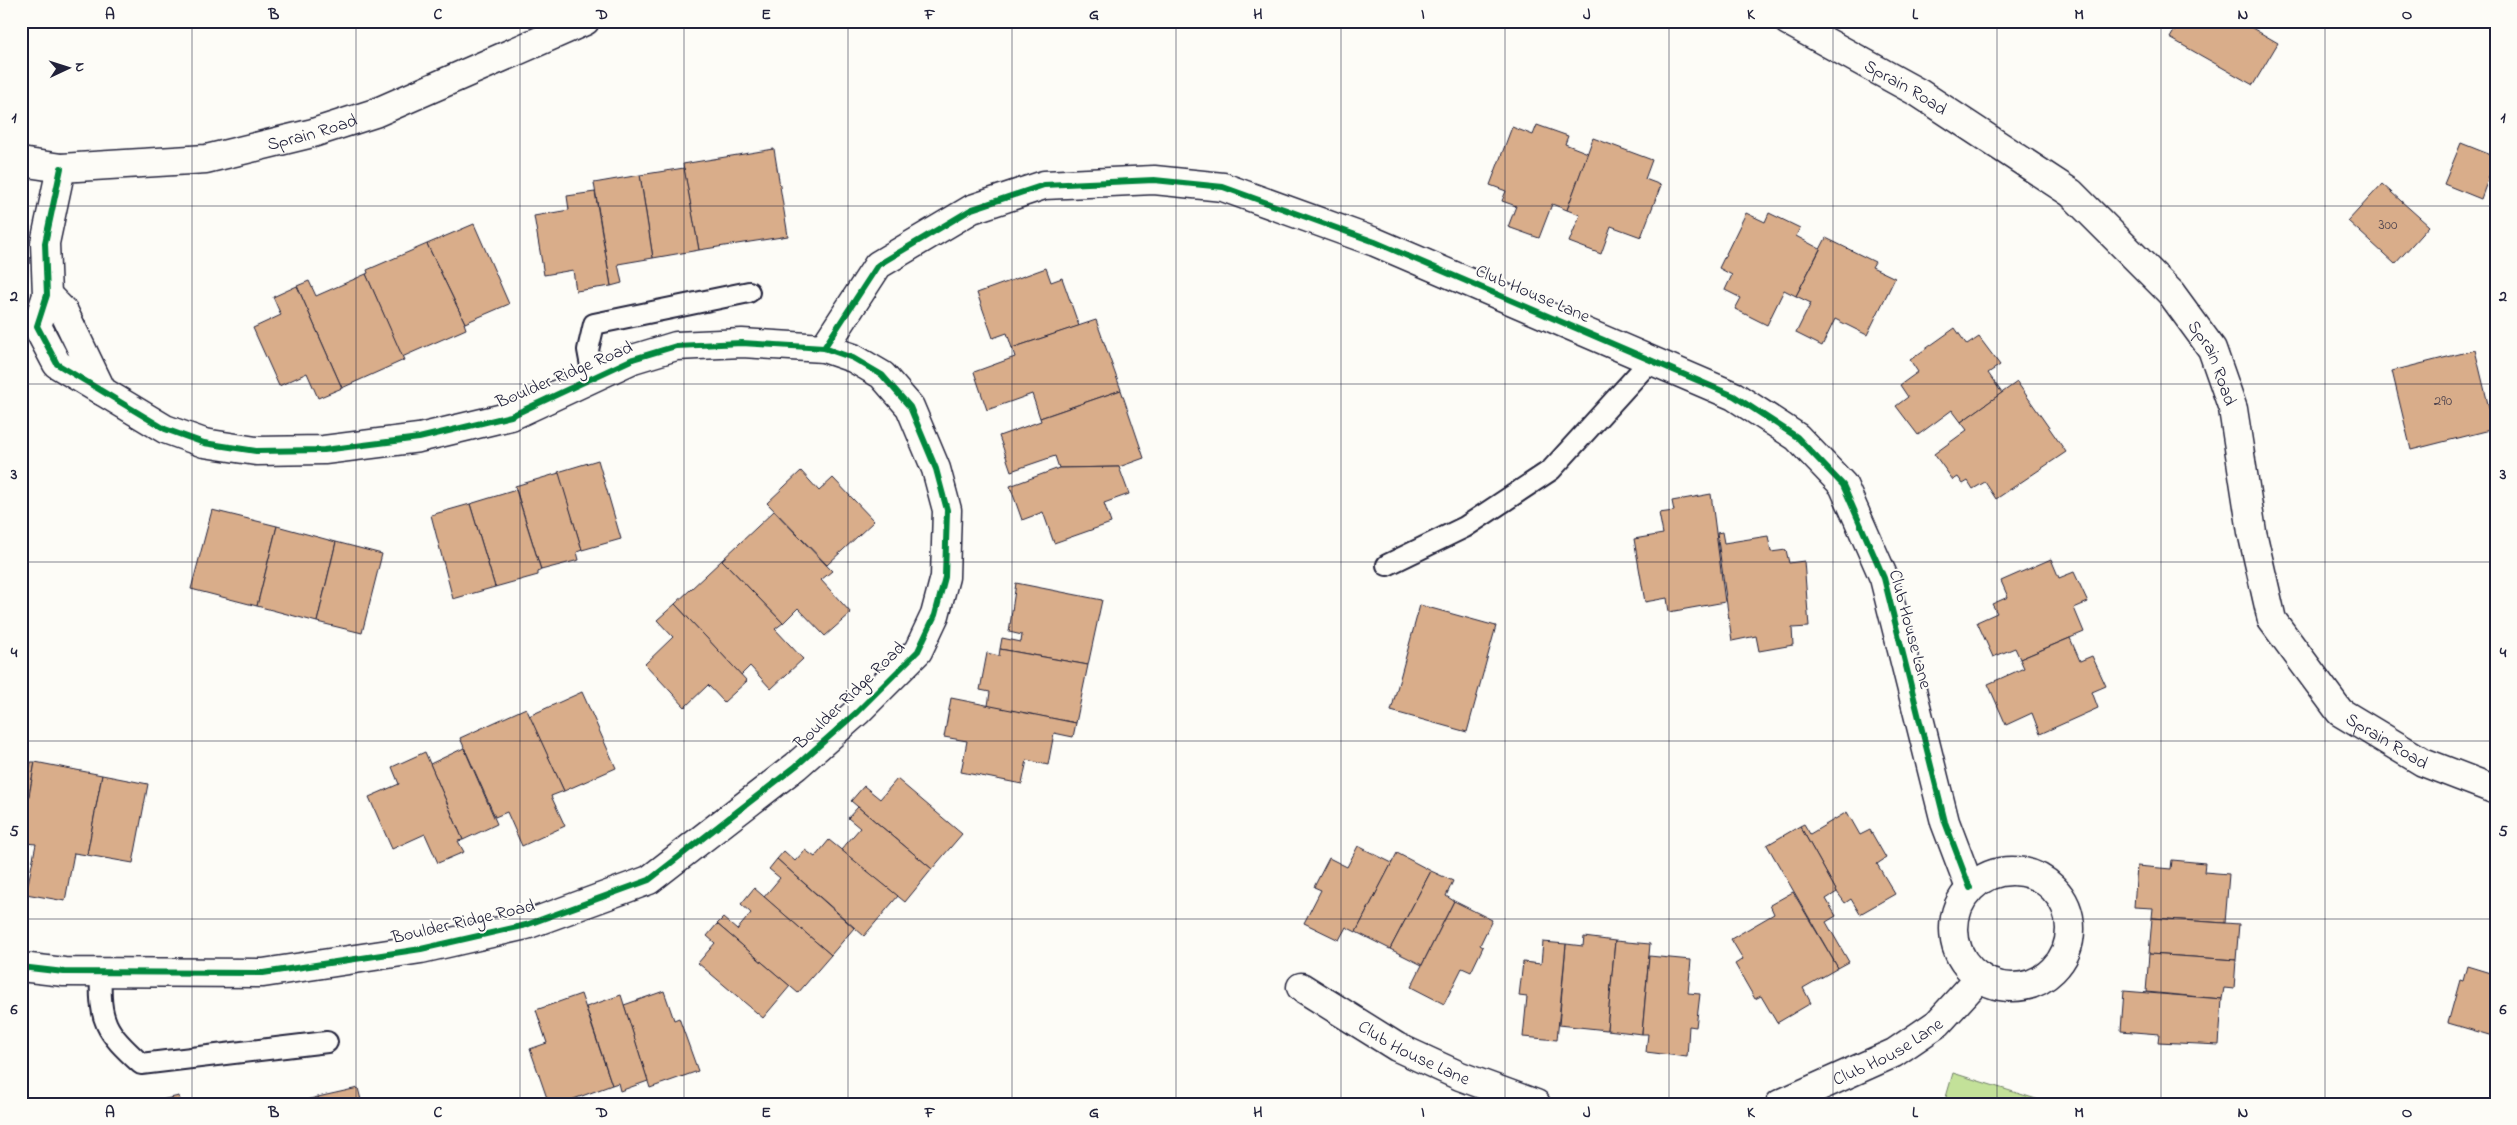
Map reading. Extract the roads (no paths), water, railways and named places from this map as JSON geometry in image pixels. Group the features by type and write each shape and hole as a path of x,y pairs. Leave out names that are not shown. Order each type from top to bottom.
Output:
{"street":[{"name":"Sprain Road","path":"21,162 61,168 206,159 313,134 375,113 585,21"},
{"name":"Sprain Road","path":"1788,21 1919,93 2070,193 2171,293 2212,349 2233,409 2252,532 2272,620 2340,712 2423,762 2496,790"},
{"name":"Boulder Ridge Road","path":"21,967 64,972 263,973 421,949 526,925 649,880 796,766 857,712 918,651 935,615 945,577 947,510 936,468 910,407 882,375 853,358 824,348 742,343 676,346 633,359 511,416 419,438 324,450 256,451 204,444 165,429 102,391 64,312 47,295 45,243 61,168"},
{"name":"Club House Lane","path":"824,348 878,265 972,209 1044,185 1154,180 1223,187 1375,242 1734,396 1797,437 1843,485 1884,578 1945,822 1970,888"},
{"path":"2006,870 2026,872 2045,880 2059,894 2069,919 2070,932 2065,952 2054,969 2038,981 2019,987 1998,985 1980,977 1967,966 1958,951 1954,934 1955,918 1960,902 1970,888 1986,876 2006,870"},
{"name":"Club House Lane","path":"1780,1104 1894,1052 1938,1023 1980,977"},
{"name":"Club House Lane","path":"1301,987 1397,1047 1460,1076 1536,1104"}],"lane":[{"path":"593,377 588,350 594,324 749,292"},
{"path":"1387,565 1465,527 1551,470 1651,360"},
{"path":"101,972 100,1006 113,1039 142,1064 327,1042"}]}
